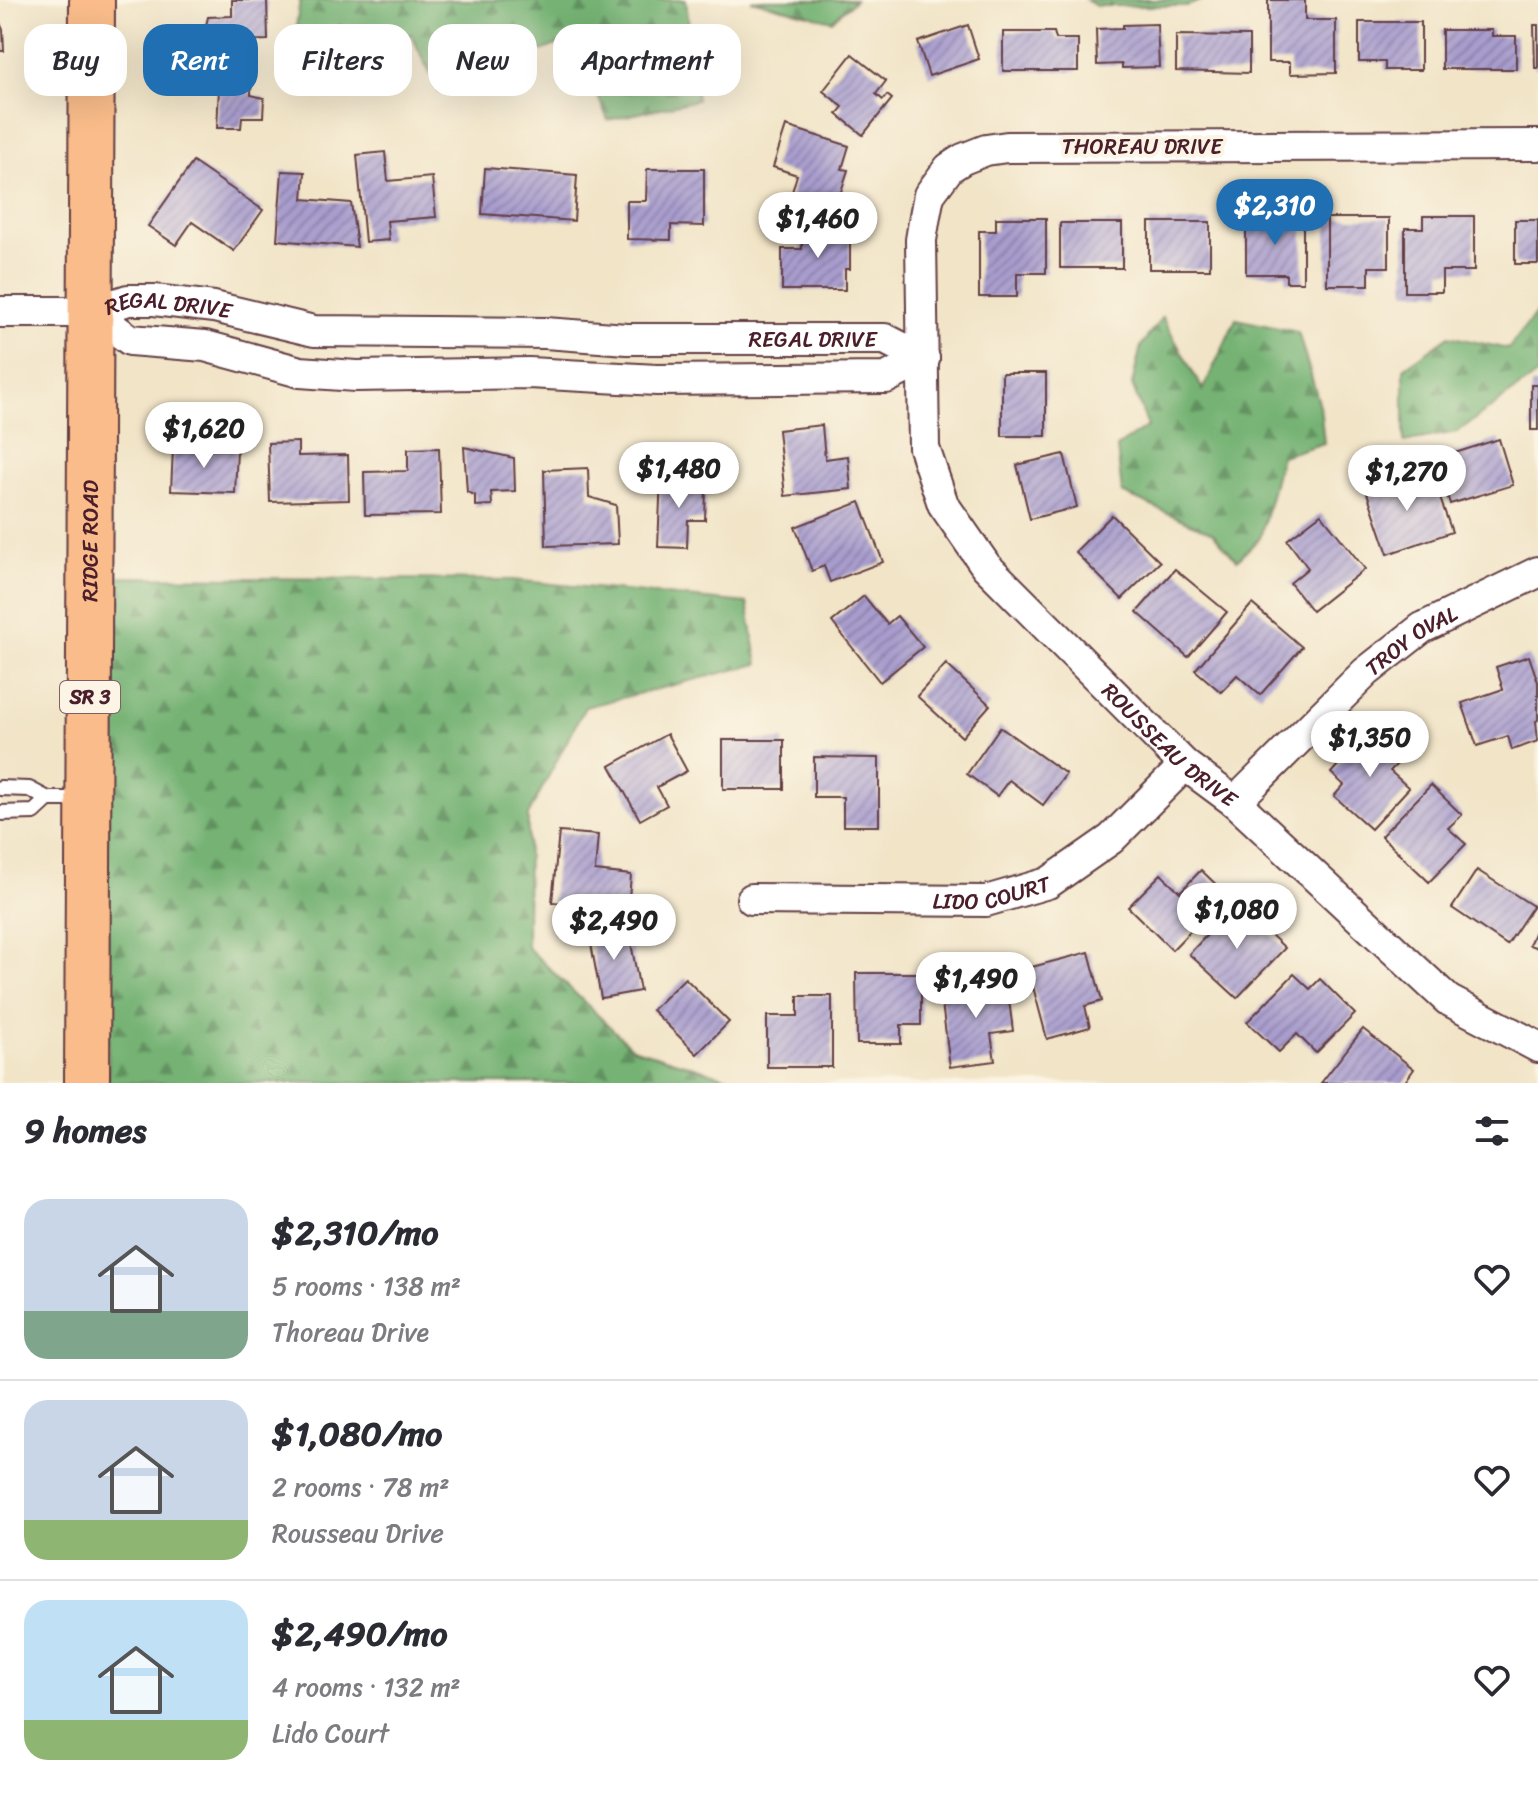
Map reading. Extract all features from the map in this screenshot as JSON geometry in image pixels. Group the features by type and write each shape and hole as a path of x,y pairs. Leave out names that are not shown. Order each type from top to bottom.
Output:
{"main road":[{"name":"RIDGE ROAD","path":"87,1083 68,799 92,312 92,0"}],"street":[{"name":"THOREAU DRIVE","path":"924,359 921,240 929,195 949,168 986,150 1007,147 1538,145"},
{"name":"REGAL DRIVE","path":"92,312 128,300 154,300 214,307 314,331 545,333 627,339 885,339 924,359"},
{"path":"0,312 92,312"},
{"name":"REGAL DRIVE","path":"92,312 130,340 205,346 300,372 356,376 529,373 657,380 886,378 924,359"},
{"path":"443,333 444,375"},
{"name":"ROUSSEAU DRIVE","path":"924,359 924,448 943,504 986,566 1185,765 1235,802 1448,1000 1538,1047"},
{"name":"TROY OVAL","path":"1235,802 1366,672 1422,628 1538,572"},
{"name":"LIDO COURT","path":"752,899 986,901 1048,883 1111,839 1185,765"}],"lane":[{"path":"0,788 29,789 68,799"},
{"path":"0,813 34,812 68,799"}],"green space":[{"path":"300,0 686,0 689,24 553,24 553,46 537,53 537,24 428,24 428,70 412,36 412,24 297,24"},
{"path":"751,0 855,0 832,21"},
{"path":"1086,0 1203,0 1187,6 1096,6"},
{"path":"598,96 697,96 697,100 608,120"},
{"path":"1538,311 1538,374 1457,432 1404,442 1404,368 1449,336 1508,349"},
{"path":"1162,317 1203,390 1236,319 1298,332 1320,406 1324,443 1281,456 1260,538 1237,560 1213,533 1122,493 1117,447 1148,426 1132,385 1141,346"},
{"path":"107,577 512,580 747,603 758,664 585,707 528,815 527,947 632,1048 746,1083 108,1083"}],"building":[{"path":"232,0 267,0 268,40 258,40 258,24 206,24 208,17 232,16"},
{"path":"1268,0 1305,0 1305,20 1336,20 1336,73 1290,74 1290,62 1268,62"},
{"path":"1359,22 1421,22 1421,70 1385,70 1385,62 1359,62"},
{"path":"0,23 3,30 4,51 0,51"},
{"path":"1157,24 1159,67 1097,65 1096,29"},
{"path":"968,25 979,59 929,76 918,42"},
{"path":"1534,25 1538,25 1538,68 1535,68"},
{"path":"1442,30 1492,30 1492,36 1516,36 1516,69 1442,69"},
{"path":"1003,32 1054,32 1056,39 1078,39 1078,71 1003,71"},
{"path":"1176,35 1249,36 1249,73 1176,71"},
{"path":"852,54 886,81 876,94 883,100 887,95 892,99 863,135 837,114 843,107 823,91"},
{"path":"219,96 264,98 263,117 242,117 241,128 217,128"},
{"path":"786,126 849,146 842,169 848,170 834,213 790,199 797,175 773,167"},
{"path":"385,152 388,181 432,177 436,217 387,221 389,240 365,242 357,155"},
{"path":"193,162 263,210 234,251 192,222 176,245 148,226"},
{"path":"485,168 577,175 574,221 482,214"},
{"path":"647,169 704,169 704,226 671,225 671,240 627,239 627,201 646,201"},
{"path":"282,171 305,172 303,199 351,203 357,247 277,240"},
{"path":"1423,216 1474,216 1474,271 1442,271 1442,292 1405,292 1405,228 1423,228"},
{"path":"996,218 1046,218 1046,273 1017,273 1017,297 979,297 979,231 996,231"},
{"path":"1246,218 1303,218 1303,282 1286,282 1286,274 1246,274"},
{"path":"1327,218 1389,218 1389,267 1369,267 1369,285 1327,285"},
{"path":"1515,220 1538,220 1538,264 1515,264"},
{"path":"1149,222 1210,222 1210,269 1149,269"},
{"path":"1060,223 1122,223 1122,268 1060,268"},
{"path":"802,226 850,226 850,269 845,269 845,290 782,290 782,249 802,249"},
{"path":"1002,373 1046,373 1046,436 1002,436"},
{"path":"1531,385 1538,385 1538,430 1531,430"},
{"path":"822,425 825,459 848,456 851,489 785,496 778,430"},
{"path":"1499,439 1513,485 1450,504 1436,459"},
{"path":"298,442 298,456 348,455 349,500 270,502 268,443"},
{"path":"464,447 514,458 515,491 491,492 492,505 475,506 475,495 467,492"},
{"path":"173,448 237,450 235,493 171,491"},
{"path":"439,448 441,514 365,515 364,472 408,471 408,449"},
{"path":"1064,454 1077,507 1030,519 1017,465"},
{"path":"588,468 589,497 616,505 618,544 546,546 544,470"},
{"path":"1405,473 1410,489 1434,481 1452,532 1388,554 1365,487"},
{"path":"661,476 690,477 690,488 706,488 705,520 688,520 687,548 658,547"},
{"path":"860,502 883,562 830,582 824,566 812,571 795,527"},
{"path":"1321,514 1365,569 1312,611 1290,583 1308,568 1287,540"},
{"path":"1112,515 1160,562 1122,599 1075,552"},
{"path":"1175,569 1227,612 1188,657 1137,612"},
{"path":"864,596 887,624 897,616 923,647 880,682 832,622"},
{"path":"1252,604 1302,647 1260,695 1237,675 1221,692 1195,670"},
{"path":"1529,656 1538,682 1538,741 1512,750 1508,736 1477,746 1462,703 1503,689 1496,667"},
{"path":"946,664 990,705 962,737 917,696"},
{"path":"1000,727 1066,774 1043,805 1009,780 997,796 967,774"},
{"path":"1371,728 1404,757 1390,771 1409,788 1371,829 1334,796 1344,785 1331,773"},
{"path":"667,734 687,771 657,787 667,805 640,820 610,766"},
{"path":"723,740 784,740 784,789 723,789"},
{"path":"814,757 879,758 879,826 843,826 843,797 814,797"},
{"path":"1431,785 1462,815 1448,828 1466,844 1429,882 1381,836"},
{"path":"559,832 598,835 595,871 631,875 628,910 552,902"},
{"path":"1201,870 1226,894 1172,950 1128,907 1161,874 1180,892"},
{"path":"1477,870 1533,906 1507,945 1452,908"},
{"path":"1237,903 1285,948 1237,998 1189,954"},
{"path":"1538,924 1538,948 1529,945"},
{"path":"628,927 640,991 601,998 589,933"},
{"path":"1089,952 1102,1001 1085,1006 1090,1027 1047,1039 1028,968"},
{"path":"856,973 921,973 921,1025 901,1025 901,1044 857,1044"},
{"path":"1294,974 1310,989 1320,979 1355,1014 1316,1053 1297,1034 1279,1052 1247,1022"},
{"path":"1006,977 1013,1031 991,1034 995,1061 950,1067 941,995 960,993 959,983"},
{"path":"685,978 729,1022 697,1054 652,1010"},
{"path":"798,996 832,996 832,1067 767,1067 767,1016 798,1016"},
{"path":"1363,1029 1414,1069 1404,1083 1321,1083"}]}
